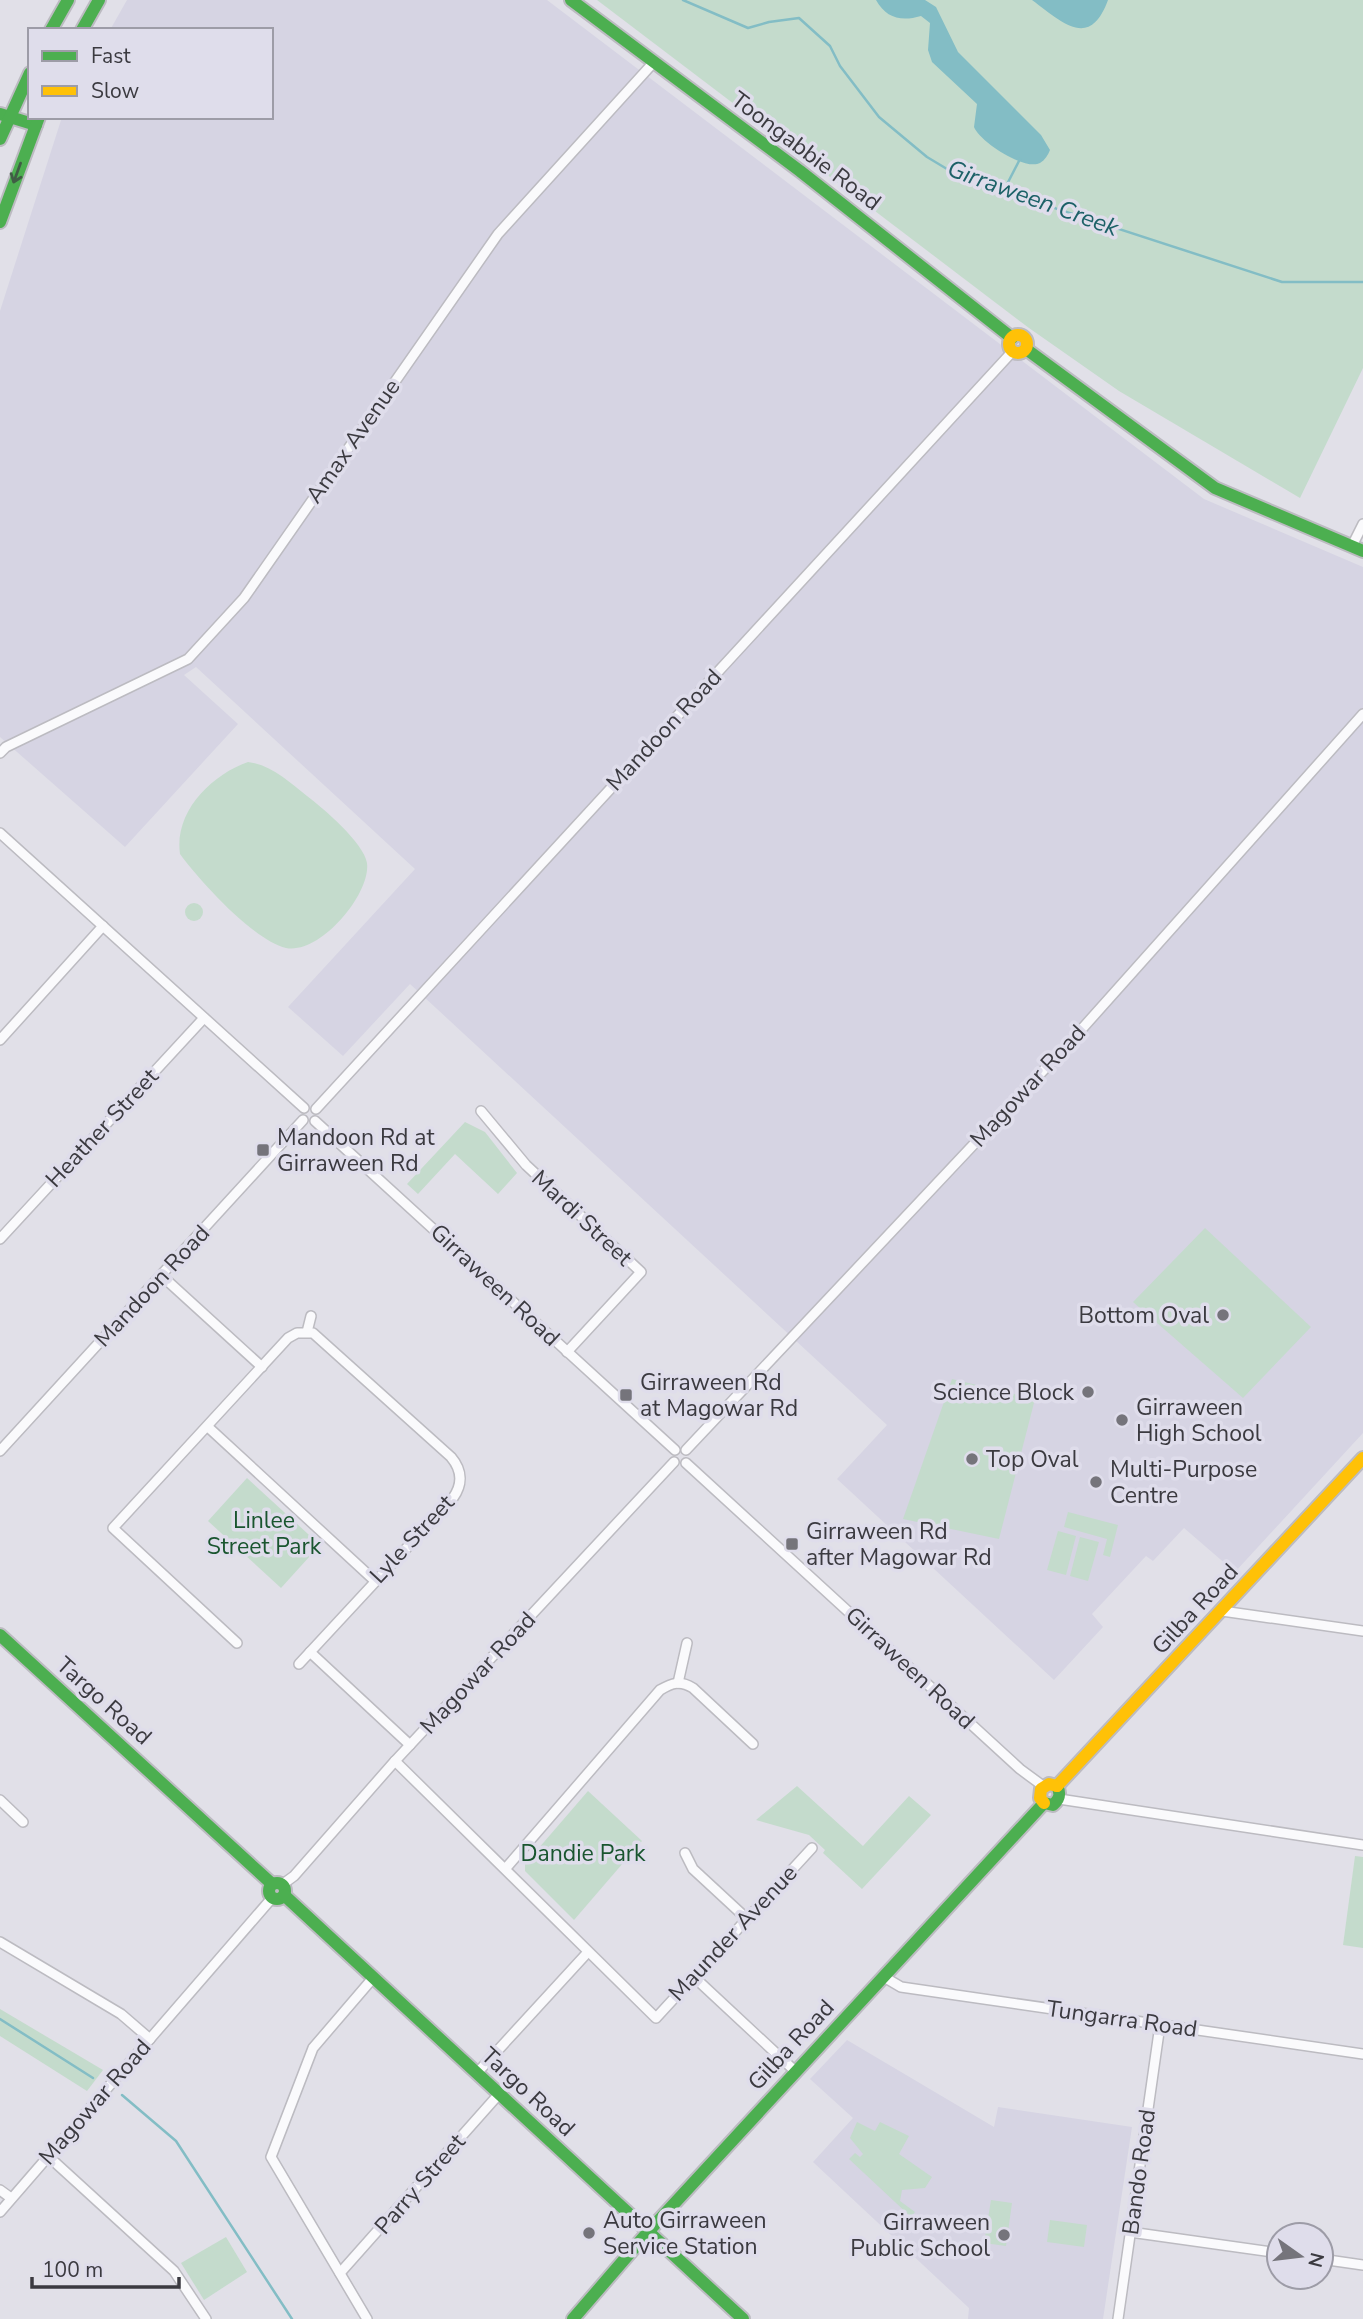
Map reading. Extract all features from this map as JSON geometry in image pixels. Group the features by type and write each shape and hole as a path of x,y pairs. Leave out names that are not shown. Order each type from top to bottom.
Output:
{"main road":[{"path":"52,28 68,0"},
{"path":"83,28 99,0"},
{"name":"Toongabbie Road","path":"571,0 800,171 1012,338"},
{"path":"0,139 5,116 28,76"},
{"path":"0,222 38,121 5,116"},
{"path":"1026,349 1018,354 1012,352 1009,345 1012,338 1018,335 1024,338 1026,349 1215,488 1357,549"},
{"name":"Gilba Road","path":"1058,1793 1363,1458"},
{"name":"Targo Road","path":"0,1634 743,2319"},
{"path":"1043,1786 1058,1793 1053,1805 1044,1803 1040,1795 1043,1786"},
{"name":"Gilba Road","path":"573,2319 648,2232 1044,1803"}],"street":[{"name":"Amax Avenue","path":"0,753 6,747 188,659 244,598 498,234 654,62"},
{"name":"Mandoon Road","path":"316,1109 1012,352"},
{"path":"1357,549 1363,524"},
{"name":"Magowar Road","path":"686,1451 1072,1040 1363,714"},
{"path":"0,833 304,1108"},
{"path":"0,1040 103,926"},
{"name":"Heather Street","path":"0,1239 204,1018"},
{"path":"310,1106 316,1109 315,1121 303,1120 301,1114 304,1108 310,1106"},
{"name":"Mardi Street","path":"481,1111 526,1166 641,1272 567,1352"},
{"name":"Mandoon Road","path":"0,1451 303,1120"},
{"name":"Girraween Road","path":"315,1121 675,1450"},
{"path":"161,1275 262,1367"},
{"path":"237,1643 113,1528 288,1338 307,1332 311,1316"},
{"name":"Lyle Street","path":"299,1664 454,1496 460,1482 459,1469 451,1457 321,1338 307,1332"},
{"path":"208,1427 374,1580"},
{"path":"675,1450 686,1451 686,1463 674,1462 672,1456 675,1450"},
{"name":"Magowar Road","path":"0,2212 278,1891 674,1462"},
{"name":"Girraween Road","path":"686,1463 1020,1769 1043,1786"},
{"path":"1222,1611 1363,1632"},
{"path":"678,1682 687,1643"},
{"path":"310,1652 410,1745"},
{"path":"506,1868 660,1690 678,1682 693,1688 753,1744"},
{"name":"Maunder Avenue","path":"395,1762 656,2018 812,1848"},
{"path":"1058,1793 1363,1845"},
{"path":"0,1800 23,1822"},
{"path":"685,1853 693,1869 746,1918"},
{"path":"0,1941 121,2014 150,2039"},
{"path":"477,2073 588,1952"},
{"path":"693,1976 795,2071"},
{"name":"Tungarra Road","path":"884,1977 901,1987 1363,2054"},
{"path":"367,2319 271,2157 313,2048 373,1978"},
{"name":"Bando Road","path":"1118,2319 1160,2025"},
{"name":"Parry Street","path":"340,2273 499,2094"},
{"path":"47,2156 174,2270 206,2319"},
{"path":"0,2190 12,2199"},
{"path":"1130,2232 1265,2251"},
{"path":"1335,2261 1363,2265"}],"shaded area":[{"path":"127,0 547,0 1204,499 1363,567 1363,1433 1235,1572 1184,1528 1153,1561 1146,1556 1092,1614 1103,1627 1054,1680 837,1479 887,1425 410,984 343,1056 288,1007 415,869 196,667 184,675 238,724 125,847 0,737 0,311 61,119 273,119 273,28 111,28"},
{"name":"Girraween Public School","path":"847,2040 994,2127 998,2107 1132,2127 1103,2319 968,2319 969,2308 813,2162 853,2118 810,2079"}],"green space":[{"path":"597,0 1363,0 1363,368 1300,498 1119,391 1029,328"},
{"path":"248,762 280,775 323,809 351,836 367,863 361,890 341,920 314,942 299,948 286,948 258,934 228,908 180,854 183,824 198,797 221,776"},
{"path":"194,903 202,908 203,912 198,920 194,921 186,916 185,912 190,904"},
{"path":"465,1122 485,1132 517,1173 498,1194 455,1154 418,1194 407,1184"},
{"name":"Bottom Oval","path":"1205,1228 1311,1327 1243,1398 1133,1302"},
{"name":"Top Oval","path":"952,1379 1035,1399 999,1539 903,1519"},
{"name":"Linlee Street Park","path":"247,1478 320,1545 281,1588 208,1521"},
{"path":"1068,1512 1118,1525 1110,1557 1103,1555 1107,1539 1064,1527"},
{"path":"1058,1531 1076,1536 1066,1575 1047,1570"},
{"path":"1080,1537 1099,1542 1088,1581 1070,1576"},
{"path":"797,1786 863,1846 909,1796 931,1815 862,1889 823,1853 825,1850 809,1835 756,1820"},
{"name":"Dandie Park","path":"588,1791 642,1841 574,1920 525,1871 525,1864"},
{"path":"1355,1856 1363,1857 1363,1948 1343,1945"},
{"path":"0,2009 103,2070 87,2091 0,2036"},
{"path":"857,2122 875,2131 880,2122 909,2136 899,2154 932,2177 925,2188 902,2190 900,2201 915,2212 911,2217 849,2159 855,2153 860,2157 863,2154 850,2138"},
{"path":"991,2200 1012,2203 1006,2246 984,2243"},
{"path":"1050,2220 1087,2225 1084,2247 1047,2242"},
{"path":"226,2237 247,2272 204,2300 181,2263"}],"water":[{"path":"876,0 925,0 936,7 958,52 1041,135 1050,150 1045,159 1040,163 1024,163 1004,154 985,140 974,127 977,104 932,62 928,50 930,23 921,16 907,19 889,15"},
{"path":"1032,0 1108,0 1101,15 1093,24 1084,28 1065,23"}],"waterway":[{"name":"Girraween Creek","path":"683,0 748,28 799,18 830,46 840,66 879,117 927,157 962,178 1282,282 1363,282"},
{"path":"1004,190 1020,159"},
{"path":"0,2019 93,2078"},
{"path":"122,2095 176,2141 292,2319"}],"traffic: fast":[{"path":"52,28 68,0"},
{"path":"83,28 99,0"},
{"path":"571,0 800,171 1012,338"},
{"path":"0,139 28,77"},
{"path":"0,114 36,125"},
{"path":"0,222 38,119"},
{"path":"1026,349 1215,488 1363,551"},
{"path":"0,1635 272,1884"},
{"path":"1044,1803 1053,1805 1057,1801 1057,1786"},
{"path":"573,2319 648,2232 1044,1803"},
{"path":"274,1883 280,1883 285,1891 283,1897 274,1899 269,1894 269,1888 274,1883"},
{"path":"284,1895 743,2319"}],"traffic: slow":[{"path":"1018,335 1024,338 1027,344 1024,350 1018,353 1012,350 1009,344 1012,338 1018,335"},
{"path":"1057,1786 1363,1458"},
{"path":"1044,1803 1040,1798 1041,1789 1049,1784 1057,1786"}],"place":[{"name":"Mandoon Rd at Girraween Rd","path":"263,1150"},
{"name":"Bottom Oval","path":"1223,1315"},
{"name":"Science Block","path":"1088,1392"},
{"name":"Girraween Rd at Magowar Rd","path":"626,1395"},
{"name":"Girraween High School","path":"1122,1420"},
{"name":"Top Oval","path":"972,1459"},
{"name":"Multi-Purpose Centre","path":"1096,1482"},
{"name":"Girraween Rd after Magowar Rd","path":"792,1544"},
{"name":"Auto Girraween Service Station","path":"589,2233"},
{"name":"Girraween Public School","path":"1004,2235"}]}
